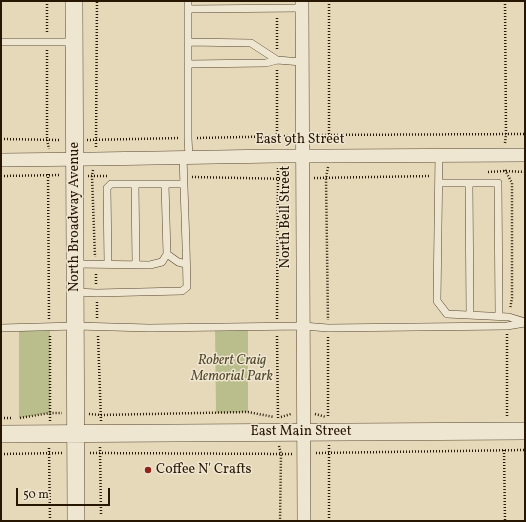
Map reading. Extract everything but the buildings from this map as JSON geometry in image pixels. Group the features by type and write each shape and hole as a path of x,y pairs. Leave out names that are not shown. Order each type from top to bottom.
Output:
{"street":[{"name":"North Broadway Avenue","path":"74,1 76,521"},
{"name":"North Bell Street","path":"302,4 304,521"},
{"name":"East 9th Street","path":"1,160 51,159 75,167 186,157 525,154"},
{"name":"East Main Street","path":"1,434 525,431"}],"lane":[{"path":"75,292 182,292 187,287 183,181 188,138 188,1"},
{"path":"188,9 277,8 302,4"},
{"path":"1,42 74,42"},
{"path":"188,42 251,43 277,60"},
{"path":"188,64 266,63 277,60 302,62"},
{"path":"439,155 436,301 447,314 509,317 525,322"},
{"path":"439,179 469,183 498,183 498,316"},
{"path":"108,264 107,188 111,184 165,184 183,181"},
{"path":"469,183 470,315"},
{"path":"135,184 136,265"},
{"path":"75,264 150,265 162,262 167,254 165,184"},
{"path":"167,254 178,262 186,264"},
{"path":"1,328 76,326 149,328 277,326 328,328 507,326 525,322"}],"path":[{"path":"47,1 47,140 51,159 48,175 50,521"},
{"path":"328,1 330,134 326,178 329,521"},
{"path":"277,8 277,326 280,521"},
{"path":"1,140 302,136 330,134 525,134"},
{"path":"1,176 48,175 75,167 107,176"},
{"path":"483,172 525,172"},
{"path":"183,181 278,178 439,179"},
{"path":"1,418 20,418 50,413 76,413"},
{"path":"1,454 76,452"}],"green space":[{"path":"19,325 50,327 50,413 19,418"},
{"name":"Robert Craig Memorial Park","path":"215,326 248,326 248,412 216,413"}],"place":[{"name":"Coffee N' Crafts","path":"148,470"}]}
